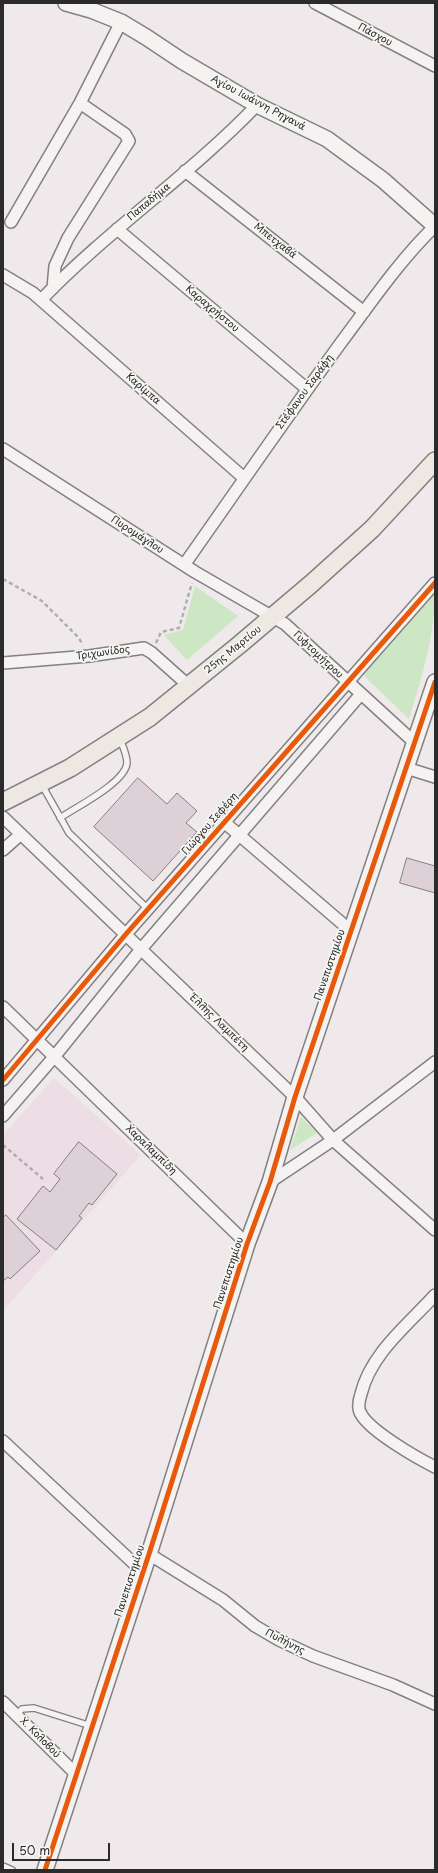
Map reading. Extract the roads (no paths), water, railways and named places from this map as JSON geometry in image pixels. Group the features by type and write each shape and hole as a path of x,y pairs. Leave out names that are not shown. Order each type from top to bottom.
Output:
{"main road":[{"name":"25ης Μαρτίου","path":"3,802 70,768 120,738 150,717 274,617 372,529 435,461"}],"street":[{"name":"Αγίου Ιωάννη Ρηγανά","path":"66,3 91,6 121,22 182,61 257,105 327,139 382,180 435,226"},
{"name":"Πάσχου","path":"315,3 435,66"},
{"path":"11,222 80,103 121,22"},
{"path":"54,288 55,266 68,238 129,141 125,134 80,103"},
{"name":"Παπαδήμα","path":"41,300 117,229 185,171 257,105"},
{"name":"Μπετχαβά","path":"185,171 364,312"},
{"name":"Στέφανου Σαράφη","path":"184,564 307,389 364,312 419,241 435,226"},
{"name":"Καραχρήστου","path":"117,229 307,389"},
{"name":"Καρίμπα","path":"3,275 28,290 41,300 244,478"},
{"name":"Πυρομάγλου","path":"3,449 195,572 274,617"},
{"name":"Γιώργου Σεφέρη","path":"3,1080 126,934 435,583"},
{"name":"Γυφτομήτρου","path":"274,617 299,635 414,743"},
{"name":"Τριχωνίδος","path":"3,663 88,656 139,648 152,653 189,686"},
{"name":"Πανεπιστημίου","path":"45,1870 149,1554 248,1244 270,1182 295,1097 435,682"},
{"path":"3,1116 54,1057 142,948 361,694"},
{"path":"406,768 435,777"},
{"name":"Έλλης Λαμπέτη","path":"3,817 142,948 295,1097 333,1140 435,1230"},
{"path":"224,822 351,931"},
{"path":"3,850 21,834"},
{"name":"Χαραλαμπίδη","path":"3,1007 248,1244"},
{"path":"270,1182 333,1140 435,1062"},
{"path":"435,1295 377,1358 366,1379 359,1407 362,1416 379,1432 435,1467"},
{"path":"3,1441 47,1480 142,1572"},
{"name":"Πυλήνης","path":"149,1554 223,1600 254,1626 290,1646 418,1695 435,1704"},
{"name":"Χ. Κολοβού","path":"3,1702 76,1774"}],"lane":[{"path":"60,818 116,781 124,771 127,758 120,738"},
{"path":"41,783 69,833 148,909"},
{"path":"16,1715 22,1709 34,1708 92,1726"},
{"path":"3,1866 12,1870"}]}
